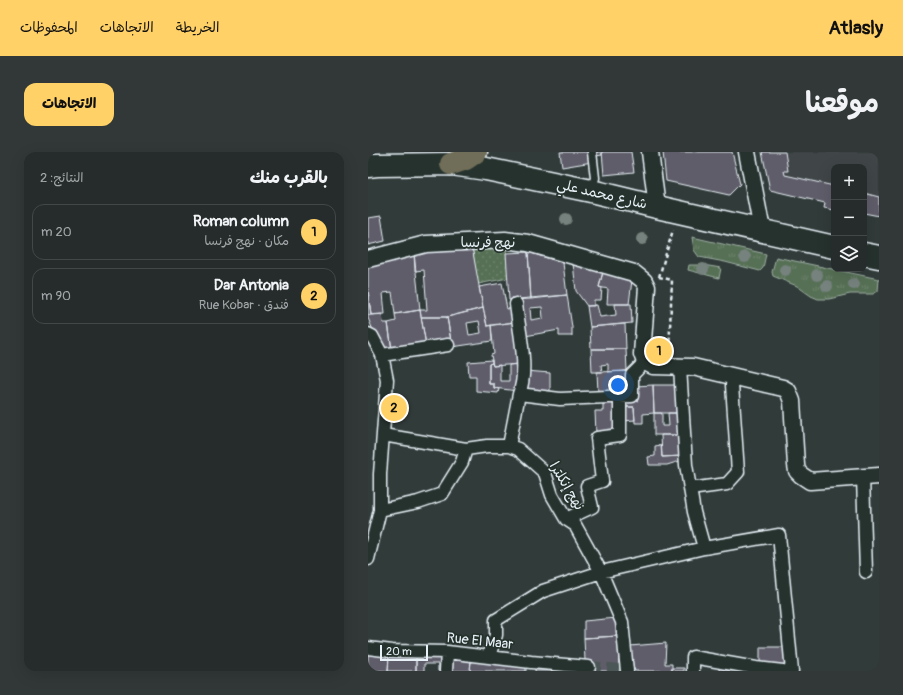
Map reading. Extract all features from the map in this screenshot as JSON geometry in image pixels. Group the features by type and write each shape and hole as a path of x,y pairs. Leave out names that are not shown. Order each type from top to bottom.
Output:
{"main road":[{"path":"451,164 466,159 476,152"},
{"name":"شارع محمد علي","path":"374,161 451,164 486,169 591,191 831,246"},
{"path":"867,255 879,257"}],"street":[{"path":"650,152 657,207"},
{"path":"747,152 762,230"},
{"name":"نهج فرنسا","path":"368,259 426,244 505,240 528,243 634,273 650,282"},
{"path":"650,282 642,354 645,362 653,366 693,367 783,388 788,391 792,401 796,465 800,476 810,481 871,476 866,572"},
{"path":"383,435 466,449 487,446 509,446 521,388 523,363 516,304"},
{"path":"368,334 372,336 382,355 387,380 380,474 380,510 368,559"},
{"path":"382,355 448,345"},
{"path":"519,394 560,399 632,396 632,375 645,362"},
{"path":"674,366 686,465 694,512 704,548"},
{"path":"690,489 727,484 738,472 732,385"},
{"path":"566,519 592,507 587,486 602,481 597,438 620,435 620,397"},
{"name":"نهج إنكلترا","path":"509,446 518,449 545,474 552,496 566,519 575,525 601,572 622,622 625,670"},
{"path":"380,510 418,502 442,494 462,462 466,449"},
{"path":"489,656 496,635 496,620 543,591 601,572 781,530 792,671"},
{"name":"Rue El Maar","path":"368,648 392,651 447,652 489,656 531,667 589,667"},
{"path":"446,671 447,652"},
{"path":"693,671 693,657 783,671"}],"lane":[{"path":"591,191 595,178 592,152"}],"path":[{"path":"650,282 671,240"},
{"path":"650,282 672,280 674,366"}],"shaded area":[{"path":"762,152 879,152 879,216 867,214 867,164 831,164 831,209 824,208 825,203 770,190"}],"green space":[{"path":"692,237 766,254 763,268 760,271 699,257 694,250"},
{"path":"472,247 506,248 508,278 478,284"},
{"path":"776,257 831,269 831,272 846,272 879,279 878,291 873,294 850,294 829,299 818,299 797,286 773,276 772,272"},
{"path":"689,265 703,265 721,268 719,278 688,270"}],"building":[{"path":"560,152 602,152 602,155 590,157 592,162 562,167"},
{"path":"602,152 631,152 634,172 604,175"},
{"path":"663,152 732,152 740,184 729,195 666,181"},
{"path":"762,152 785,152 788,171 784,171 785,175 831,185 831,209 824,208 825,203 770,190"},
{"path":"867,194 879,197 879,216 867,214"},
{"path":"381,216 385,241 368,245 368,218"},
{"path":"472,247 483,308 447,317 421,317 420,310 427,310 424,270 415,271 414,253"},
{"path":"528,252 563,263 567,295 531,299"},
{"path":"528,252 531,299 509,300 506,253"},
{"path":"414,253 420,310 395,314 392,292 383,293 385,314 371,315 368,290 368,263"},
{"path":"573,263 603,272 599,287 602,288 601,300 594,300 594,306 587,306 576,291"},
{"path":"603,272 632,280 629,304 607,304 608,289 599,287"},
{"path":"502,283 507,309 513,308 515,322 487,326 479,287"},
{"path":"368,290 371,315 368,315"},
{"path":"567,295 572,336 559,336 559,330 525,336 518,299","holes":["542,307 543,318 531,320 530,308"]},
{"path":"615,304 631,304 632,323 590,327 587,306 597,305 600,317 616,315"},
{"path":"483,308 487,326 491,325 492,341 452,347 447,317","holes":["479,321 481,333 469,335 467,323"]},
{"path":"420,310 426,345 392,350 388,323 396,321 395,314"},
{"path":"382,314 383,323 388,323 392,350 382,352 368,315"},
{"path":"421,317 447,317 451,341 426,345"},
{"path":"515,322 520,364 493,366 491,355 494,354 491,325"},
{"path":"625,324 626,349 591,349 590,327"},
{"path":"591,349 626,349 627,371 608,372 608,364 601,365 602,372 592,372"},
{"path":"492,360 492,363 489,364 489,384 494,384 494,388 499,389 498,393 476,391 476,376 469,376 468,362"},
{"path":"492,363 493,366 500,365 500,381 509,381 509,365 520,364 518,391 494,388 494,384 489,384 489,364"},
{"path":"526,371 550,373 550,395 528,392 525,387"},
{"path":"627,371 627,392 598,393 597,372"},
{"path":"653,385 677,385 679,413 654,413"},
{"path":"653,385 654,413 643,414 643,423 635,423 634,407 623,407 623,400 635,386"},
{"path":"617,400 614,432 596,434 595,411 603,411 603,401"},
{"path":"623,407 634,407 635,420 622,421"},
{"path":"654,413 662,413 662,426 669,426 668,413 679,413 680,435 654,435"},
{"path":"661,435 680,435 682,456 662,457"},
{"path":"661,445 662,457 682,456 683,460 667,465 649,465 648,457 655,456 655,446"},
{"path":"616,618 618,636 584,638 584,621"},
{"path":"618,636 619,671 589,671 585,661 584,638"},
{"path":"666,643 665,664 672,664 672,671 635,671 630,646"},
{"path":"760,647 787,647 788,669 760,666"},
{"path":"368,654 389,655 388,671 368,670"},
{"path":"389,655 416,659 416,671 388,671"},
{"path":"442,657 442,671 438,671 438,664 424,664 424,671 416,671 416,659"},
{"path":"450,658 471,661 470,671 449,671"},
{"path":"471,661 526,667 526,671 470,671"},
{"path":"535,667 572,671 535,671"},
{"path":"672,668 684,668 684,671 672,671"},
{"path":"719,668 748,671 719,671"}],"tunnel":[{"path":"589,667 619,670"}],"place":[{"name":"Roman column","path":"659,351"},
{"name":"Dar Antonia","path":"394,408"}]}
